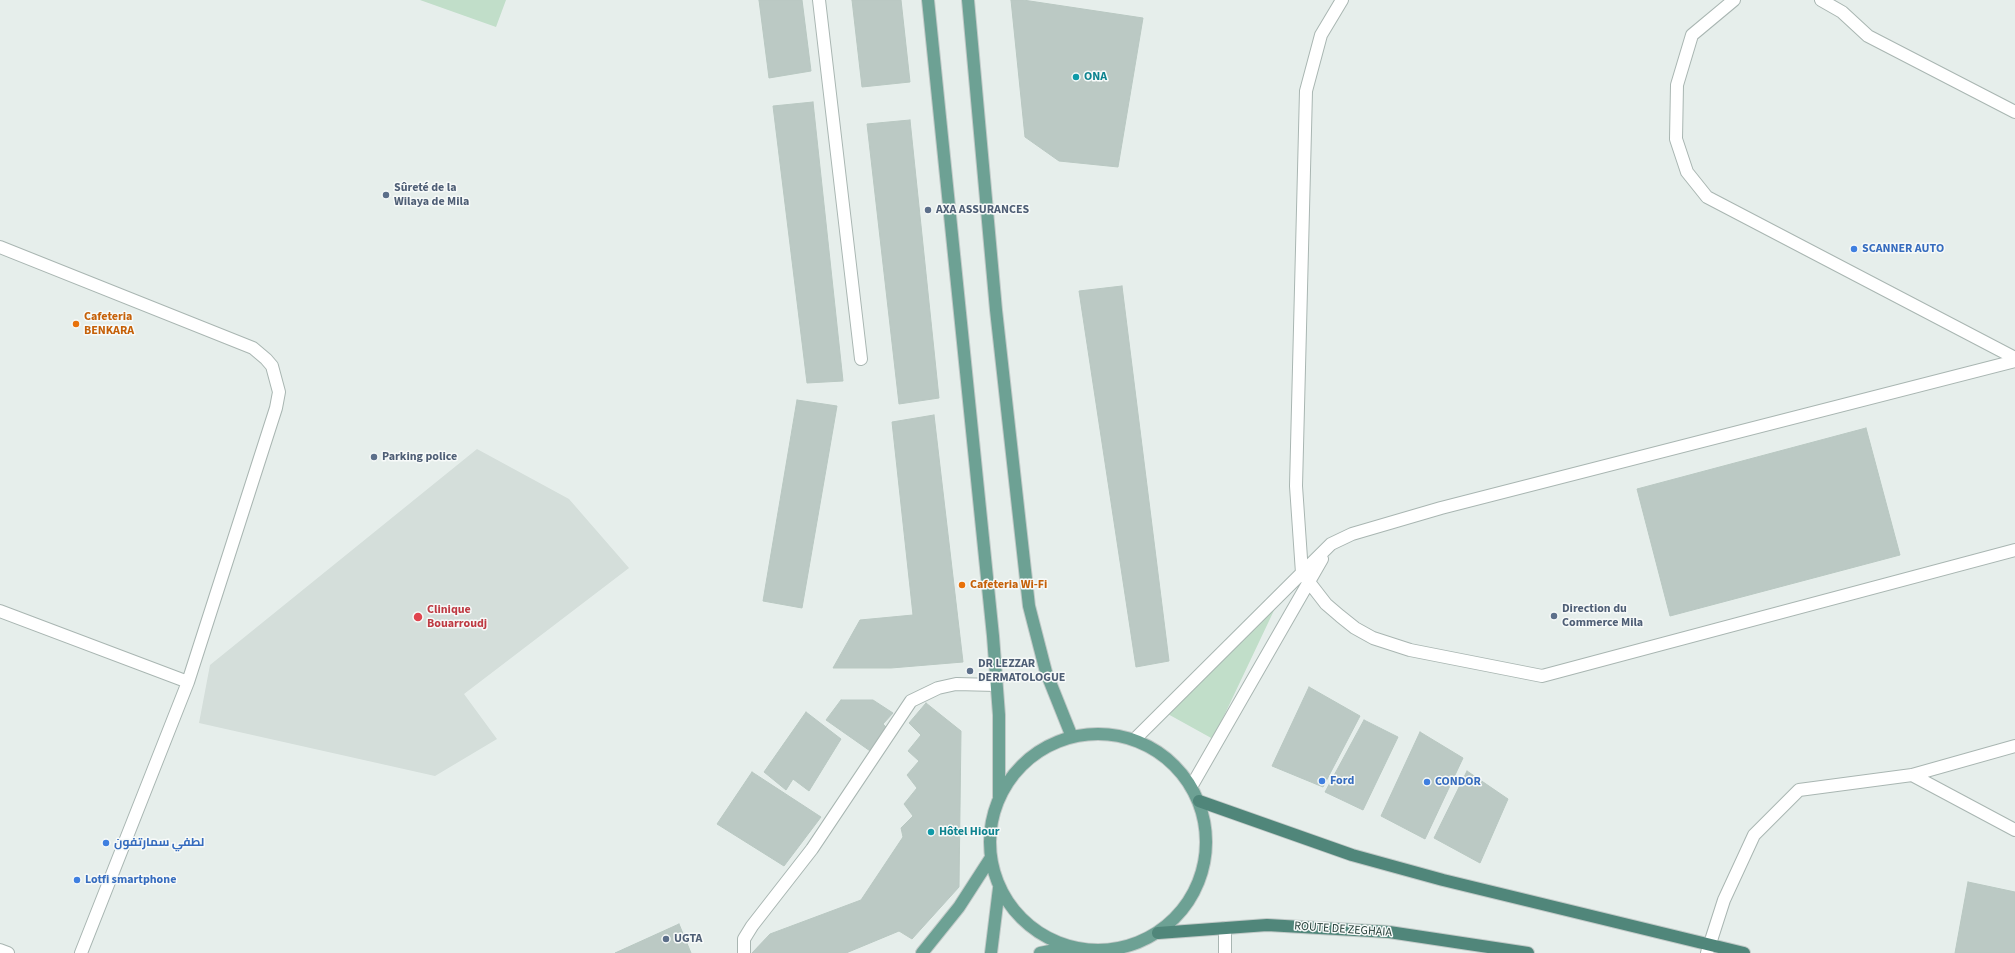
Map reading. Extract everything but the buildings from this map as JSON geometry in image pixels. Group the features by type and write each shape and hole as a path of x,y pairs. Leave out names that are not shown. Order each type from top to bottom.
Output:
{"highway":[{"path":"1199,801 1352,855 1708,949 1744,953"},
{"name":"ROUTE DE ZEGHAIA","path":"1158,933 1267,925 1389,932 1528,953"}],"main road":[{"path":"928,0 1000,714 999,798 990,829 990,859 999,888 1017,915 1041,935 1070,948 1098,952 1130,946 1158,933 1181,914 1197,888 1206,860 1207,830 1199,801 1184,774 1162,754 1134,739 1104,734 1072,737 1042,749 1017,770 999,798"},
{"path":"968,0 996,310 1029,606 1046,672 1072,737"},
{"path":"922,953 958,907 990,859"},
{"path":"990,953 999,888"},
{"path":"1040,953 1070,948"}],"street":[{"path":"819,0 861,359"},
{"path":"1342,0 1322,35 1306,92 1296,486 1305,578 1331,608 1356,628 1373,638 1410,650 1447,659 1542,676 2015,550"},
{"path":"1734,0 1692,35 1677,85 1676,139 1687,172 1707,198 2015,359"},
{"path":"1821,0 1842,12 1868,36 2015,112"},
{"path":"0,247 253,348 266,359 276,376 279,392 276,408 188,682 81,953"},
{"path":"1191,787 1305,578 1331,544 1352,534 1441,508 2015,359"},
{"path":"1134,739 1305,578"},
{"path":"0,611 188,682"},
{"path":"744,953 744,939 752,926 812,849 911,702 938,688 956,684 996,685"},
{"path":"1708,949 1724,900 1754,835 1799,790 1912,775 2015,746"},
{"path":"1912,775 2015,830"},
{"path":"1225,928 1225,953"},
{"path":"0,950 8,953"}],"shaded area":[{"name":"Clinique Bouarroudj","path":"477,449 569,499 629,568 464,694 497,739 435,776 199,723 210,665"}],"green space":[{"path":"420,0 506,0 496,27"},
{"path":"1278,602 1213,739 1166,713"}],"place":[{"name":"ONA","path":"1076,77"},
{"name":"Sûreté de la Wilaya de Mila","path":"386,195"},
{"name":"AXA ASSURANCES","path":"928,210"},
{"name":"SCANNER AUTO","path":"1854,249"},
{"name":"Cafeteria BENKARA","path":"76,324"},
{"name":"Parking police","path":"374,457"},
{"name":"Cafeteria Wi-Fi","path":"962,585"},
{"name":"Direction du Commerce Mila","path":"1554,616"},
{"name":"Clinique Bouarroudj","path":"418,617"},
{"name":"DR LEZZAR DERMATOLOGUE","path":"970,671"},
{"name":"Ford","path":"1322,781"},
{"name":"CONDOR","path":"1427,782"},
{"name":"Hôtel Hiour","path":"931,832"},
{"name":"لطفي سمارتفون","path":"106,843"},
{"name":"Lotfi smartphone","path":"77,880"},
{"name":"UGTA","path":"666,939"}]}
